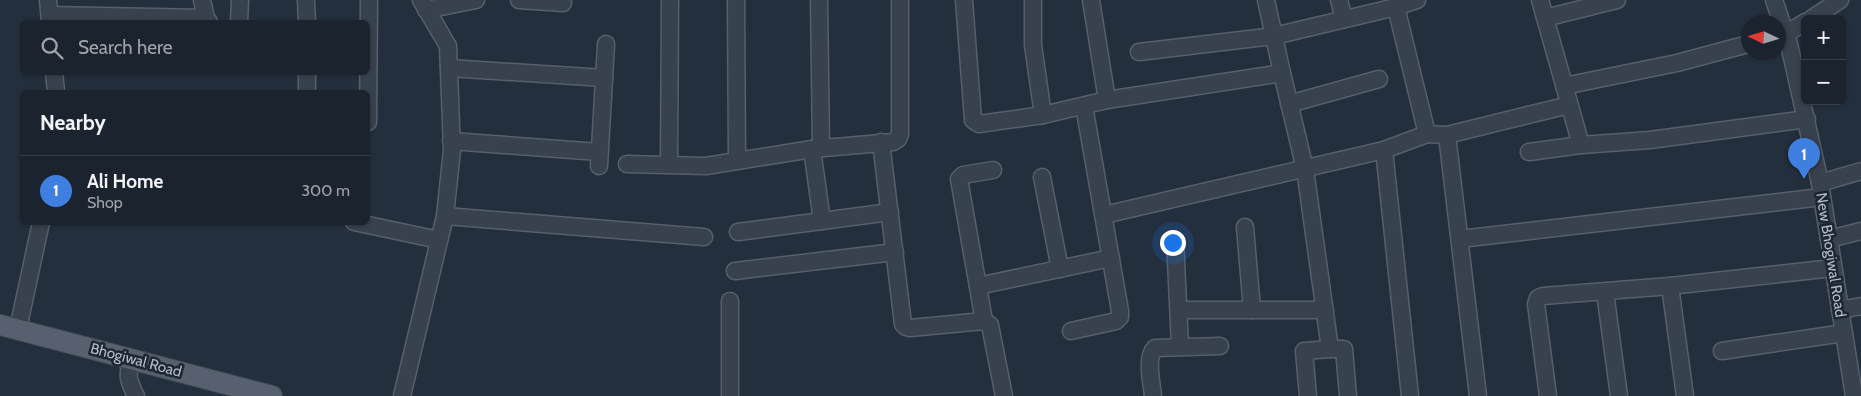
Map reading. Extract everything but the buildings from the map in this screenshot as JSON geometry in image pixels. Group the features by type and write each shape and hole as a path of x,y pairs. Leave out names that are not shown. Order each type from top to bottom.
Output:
{"main road":[{"name":"Bhogiwal Road","path":"9,327 131,359 230,391 272,396"}],"street":[{"path":"49,13 207,20 202,0"},
{"path":"239,20 240,0"},
{"path":"306,0 307,20"},
{"path":"369,0 369,20"},
{"path":"402,396 444,216 452,150 448,46 424,5 476,0"},
{"path":"519,0 564,3"},
{"path":"669,165 670,0"},
{"path":"736,0 737,161"},
{"path":"819,0 816,148 822,221"},
{"path":"627,164 706,166 816,148 893,142 900,134 900,0"},
{"path":"964,0 973,120 979,124 1043,115 1107,100 1282,73"},
{"path":"1033,0 1033,46 1043,115"},
{"path":"1091,0 1107,100"},
{"path":"1266,0 1305,169 1330,349"},
{"path":"1339,0 1344,20"},
{"path":"1139,52 1274,36 1396,7 1417,0"},
{"path":"1540,0 1581,145"},
{"path":"1546,18 1617,0"},
{"name":"New Bhogiwal Road","path":"1774,0 1777,15"},
{"path":"1816,15 1840,0"},
{"path":"1396,7 1427,134"},
{"path":"1786,33 1801,24"},
{"path":"451,141 599,159 606,44"},
{"path":"1564,86 1677,63 1741,46"},
{"name":"New Bhogiwal Road","path":"1786,48 1807,119 1821,190 1844,333 1856,373 1854,396"},
{"path":"449,68 604,78"},
{"path":"54,75 56,90"},
{"path":"307,75 308,90"},
{"path":"368,75 368,90"},
{"path":"1289,104 1379,79"},
{"path":"1104,215 1384,150 1427,134 1448,135 1569,105"},
{"path":"1071,331 1116,321 1120,317 1084,106"},
{"path":"1529,152 1581,145 1650,140 1807,119"},
{"path":"1448,135 1478,396"},
{"path":"881,142 904,324 906,327 984,321 990,325 1004,396"},
{"path":"1384,150 1410,396"},
{"path":"984,321 959,179 963,175 992,170"},
{"path":"1460,239 1821,190 1861,171"},
{"path":"1042,178 1060,269"},
{"path":"738,232 890,212"},
{"path":"444,216 704,237"},
{"path":"9,327 40,225"},
{"path":"368,225 439,240"},
{"path":"1245,227 1252,310"},
{"path":"1829,239 1861,231"},
{"path":"1175,240 1180,346"},
{"path":"735,271 894,252"},
{"path":"978,286 1111,258"},
{"path":"1548,396 1536,304 1538,298 1834,268"},
{"path":"1670,286 1685,396"},
{"path":"1605,292 1619,396"},
{"path":"730,301 730,396"},
{"path":"1840,310 1861,306"},
{"path":"1179,310 1325,310"},
{"path":"1722,351 1844,333"},
{"path":"1153,396 1150,360 1155,348 1220,346"},
{"path":"1308,396 1304,351 1330,349 1344,349 1348,396"},
{"path":"131,359 128,381 136,396"}],"place":[{"name":"Ali Home","path":"1804,179"}]}
